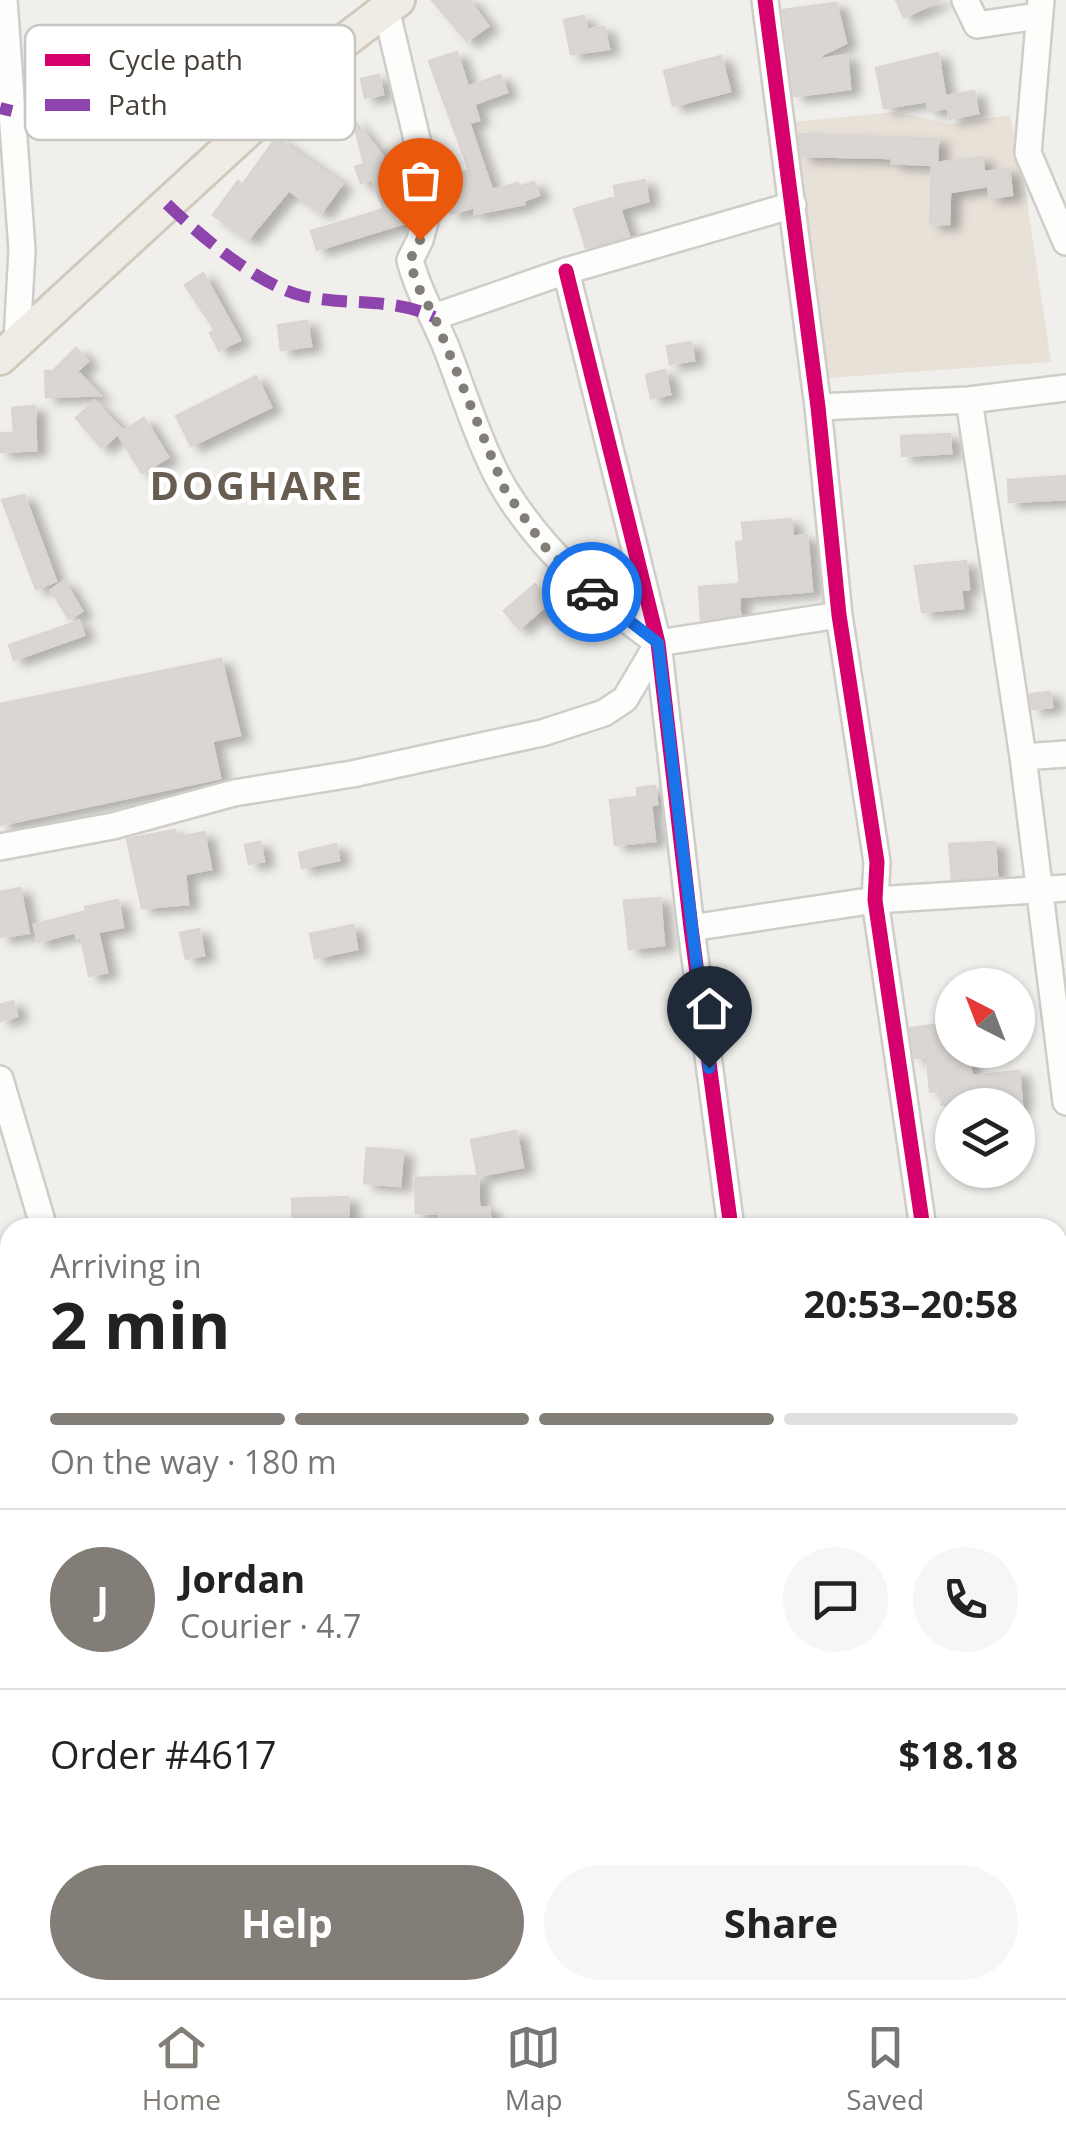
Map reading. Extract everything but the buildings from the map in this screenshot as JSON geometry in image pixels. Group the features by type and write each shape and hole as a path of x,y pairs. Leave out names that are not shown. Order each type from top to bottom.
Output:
{"main road":[{"path":"355,32 392,4"},
{"path":"8,349 240,140"}],"street":[{"path":"4,0 22,250 8,349"},
{"path":"764,0 818,407 839,615 877,862 875,900 922,1218"},
{"path":"965,0 977,25 1039,8 1028,153 1066,242"},
{"path":"392,4 429,207 410,260 416,283 434,316 505,490 544,546 606,605 658,643 839,615"},
{"path":"434,316 566,271 793,205"},
{"path":"566,271 658,643 690,928 730,1218"},
{"path":"818,407 970,400 1066,388"},
{"path":"970,400 1023,757 1066,1102"},
{"path":"0,847 113,826 234,793 352,774 542,733 604,713 625,699 658,643"},
{"path":"1023,757 1066,754"},
{"path":"690,928 875,900 1066,888"},
{"path":"0,1078 11,1152 40,1218"}],"shaded area":[{"path":"895,112 950,124 1010,115 1024,181 1051,362 828,378 796,173 792,122"}],"marked path":[{"path":"0,108 12,111"},
{"path":"167,204 230,258 286,290 320,299 386,304 434,317"}],"cycle path":[{"path":"765,0 818,407 839,615 877,862 875,900 922,1218"},
{"path":"566,271 658,643 730,1218"}],"way so far":[{"path":"420,240 410,260 416,283 434,316 505,490 544,546 592,592"}],"district":[{"name":"DOGHARE","path":"257,484"}],"route":[{"path":"592,592 658,643 709,1068"}]}
